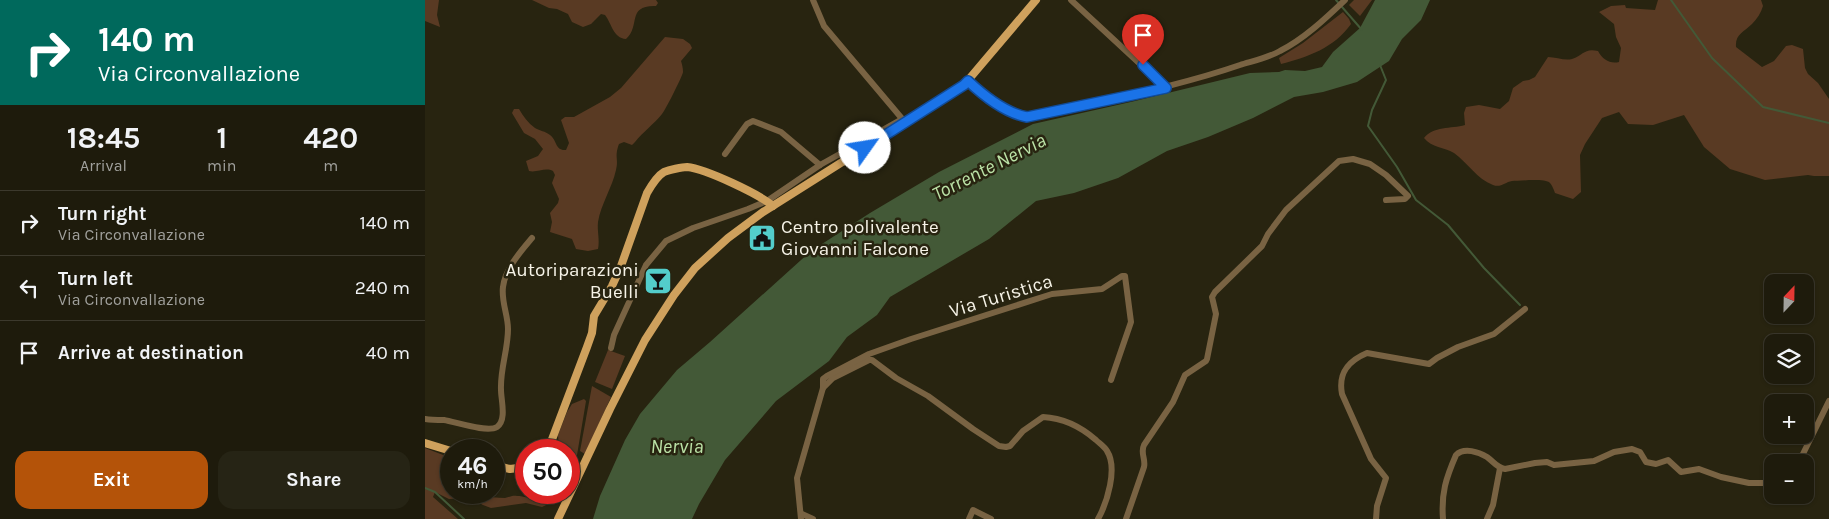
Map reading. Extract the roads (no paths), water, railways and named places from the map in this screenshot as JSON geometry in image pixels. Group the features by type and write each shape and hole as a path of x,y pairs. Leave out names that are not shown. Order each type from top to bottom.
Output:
{"main road":[{"path":"558,519 645,340 687,277 701,262 770,203 865,148 903,121 964,85 1037,0"},
{"path":"551,439 592,333 594,316 612,286 647,193 654,183 665,172 687,167 710,174 770,203"},
{"path":"425,443 440,448"},
{"path":"565,506 565,519"}],"street":[{"path":"611,348 614,335 647,265 666,241 693,228 770,203 820,165 903,121 824,26 813,0"},
{"path":"1071,0 1166,88"},
{"path":"968,81 1009,111 1027,117 1166,88 1205,78 1279,52 1297,41 1345,1"},
{"path":"725,154 747,124 753,121 781,132 820,165"},
{"path":"865,148 868,139"},
{"path":"1125,519 1144,468 1142,450 1147,439 1173,402 1185,374 1207,359 1216,314 1212,297 1215,292 1262,246 1268,234 1286,210 1339,161 1353,159 1370,164 1386,175 1408,196 1405,199 1386,200"},
{"path":"425,419 445,420 487,428 495,428 499,424 502,409 501,376 508,327 503,286 517,257 533,238"},
{"name":"Via Turistica","path":"802,516 797,478 823,388 823,379 869,354 1052,294 1102,290 1122,276 1125,276 1131,322 1111,380"},
{"path":"1376,519 1377,506 1386,478 1371,459 1342,394 1340,384 1343,371 1348,364 1367,353 1429,364 1458,347 1494,334 1525,309"},
{"path":"823,388 833,378 872,360 896,378 928,396 999,446 1010,446 1023,432 1043,418 1065,420 1082,428 1107,450 1111,462 1111,478 1106,501 1098,519"},
{"path":"1803,454 1829,401"},
{"path":"1443,519 1443,493 1453,460 1463,450 1479,453 1500,468 1547,462 1554,465 1594,461 1615,452 1632,449 1640,452 1647,462 1656,464 1669,460 1681,472 1699,469 1721,477 1764,484"},
{"path":"1487,519 1493,505 1500,468"},
{"path":"969,519 973,510 991,519"},
{"path":"802,516 813,519"}],"water":[{"path":"1375,0 1430,0 1421,20 1402,39 1389,61 1357,82 1323,92 1294,97 1253,118 1208,137 1167,151 1118,178 1074,193 1036,201 989,239 890,297 877,315 847,337 829,361 776,401 725,460 692,519 593,519 600,496 625,440 640,414 677,370 811,251 939,172 1033,124 1250,73 1285,70 1305,71 1322,67 1333,52 1360,28"}],"waterway":[{"path":"1336,0 1362,30"},
{"path":"1671,0 1712,58 1763,107 1829,123"},
{"path":"1380,65 1386,80 1372,110 1368,126 1397,167 1416,200 1448,225 1484,268 1520,305"},
{"path":"425,488 435,492 464,519"}],"place":[{"name":"Centro polivalente Giovanni Falcone","path":"762,238"},
{"name":"Autoriparazioni Buelli","path":"658,281"}],"water label":[{"name":"Torrente Nervia","path":"989,167"},
{"name":"Nervia","path":"677,446"}]}
